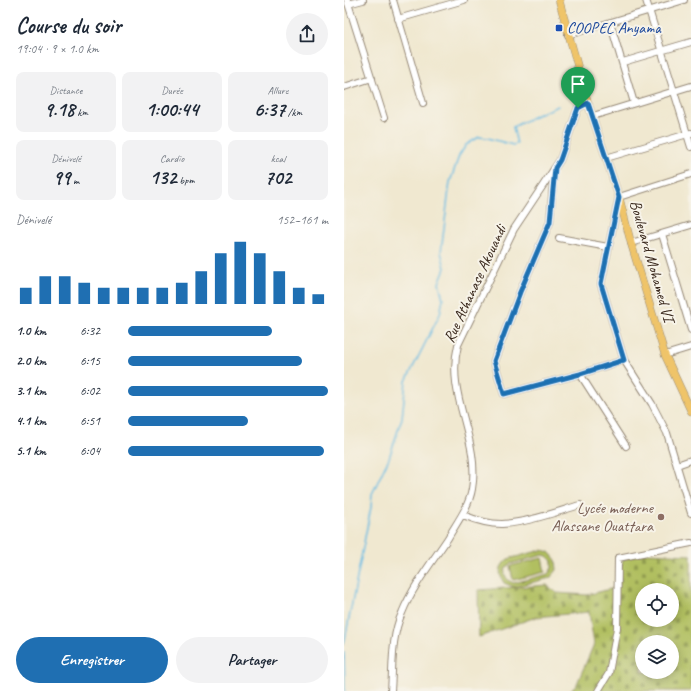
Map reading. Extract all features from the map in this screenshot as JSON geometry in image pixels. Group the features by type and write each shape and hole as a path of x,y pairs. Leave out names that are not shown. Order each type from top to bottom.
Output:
{"main road":[{"name":"Boulevard Mohamed VI","path":"559,0 588,103 619,197 631,243 665,355 690,409"}],"street":[{"path":"363,0 348,2 384,118"},
{"path":"393,0 423,103"},
{"path":"398,19 464,0"},
{"path":"646,0 674,91 689,133 691,147"},
{"path":"568,35 684,0"},
{"path":"610,22 634,103"},
{"path":"623,62 691,42"},
{"path":"344,87 372,78"},
{"path":"593,116 691,86"},
{"name":"Rue Athanase Akouandi","path":"391,691 392,653 397,627 402,613 420,581 462,515 472,490 474,476 473,461 456,389 455,364 458,346 514,229 555,168 562,155 578,108 588,103"},
{"path":"606,158 689,133"},
{"path":"555,168 550,222 520,292 494,361 504,394 580,374 624,360"},
{"path":"691,174 619,197 601,284 624,360 652,404 667,433 691,510"},
{"path":"631,243 691,225"},
{"path":"662,234 691,330"},
{"path":"559,238 608,247"},
{"path":"665,355 691,347"},
{"path":"580,374 626,446"},
{"path":"677,465 691,460"},
{"path":"462,515 476,520 502,524 543,516 580,504"},
{"path":"598,691 609,673 617,628 618,558 691,543"}],"green space":[{"path":"542,550 549,552 556,560 557,570 550,578 514,587 504,583 500,573 501,567 508,559","holes":["543,555 547,556 552,561 552,568 548,574 514,583 508,580 505,575 505,569 510,564"]},
{"path":"646,553 691,555 691,691 570,691 576,686 594,644 589,612 536,617 479,637 478,590 547,585 557,593 587,595 618,587 621,564 624,559"},
{"path":"542,558 545,572 513,580 510,566"}],"waterway":[{"path":"344,644 371,507 372,494 389,458 402,418 406,381 440,314 443,299 439,283 445,268 441,252 450,182 459,156 466,145 479,137 513,145 517,144 513,127 558,106"},
{"path":"344,652 345,691"}],"place":[{"name":"COOPEC Anyama","path":"559,28"},
{"name":"Lycée moderne Alassane Ouattara","path":"661,517"}],"route":[{"path":"588,103 619,197 601,284 624,360 580,374 504,394 494,361 520,292 550,222 555,168 560,160 578,108 588,103"}]}
